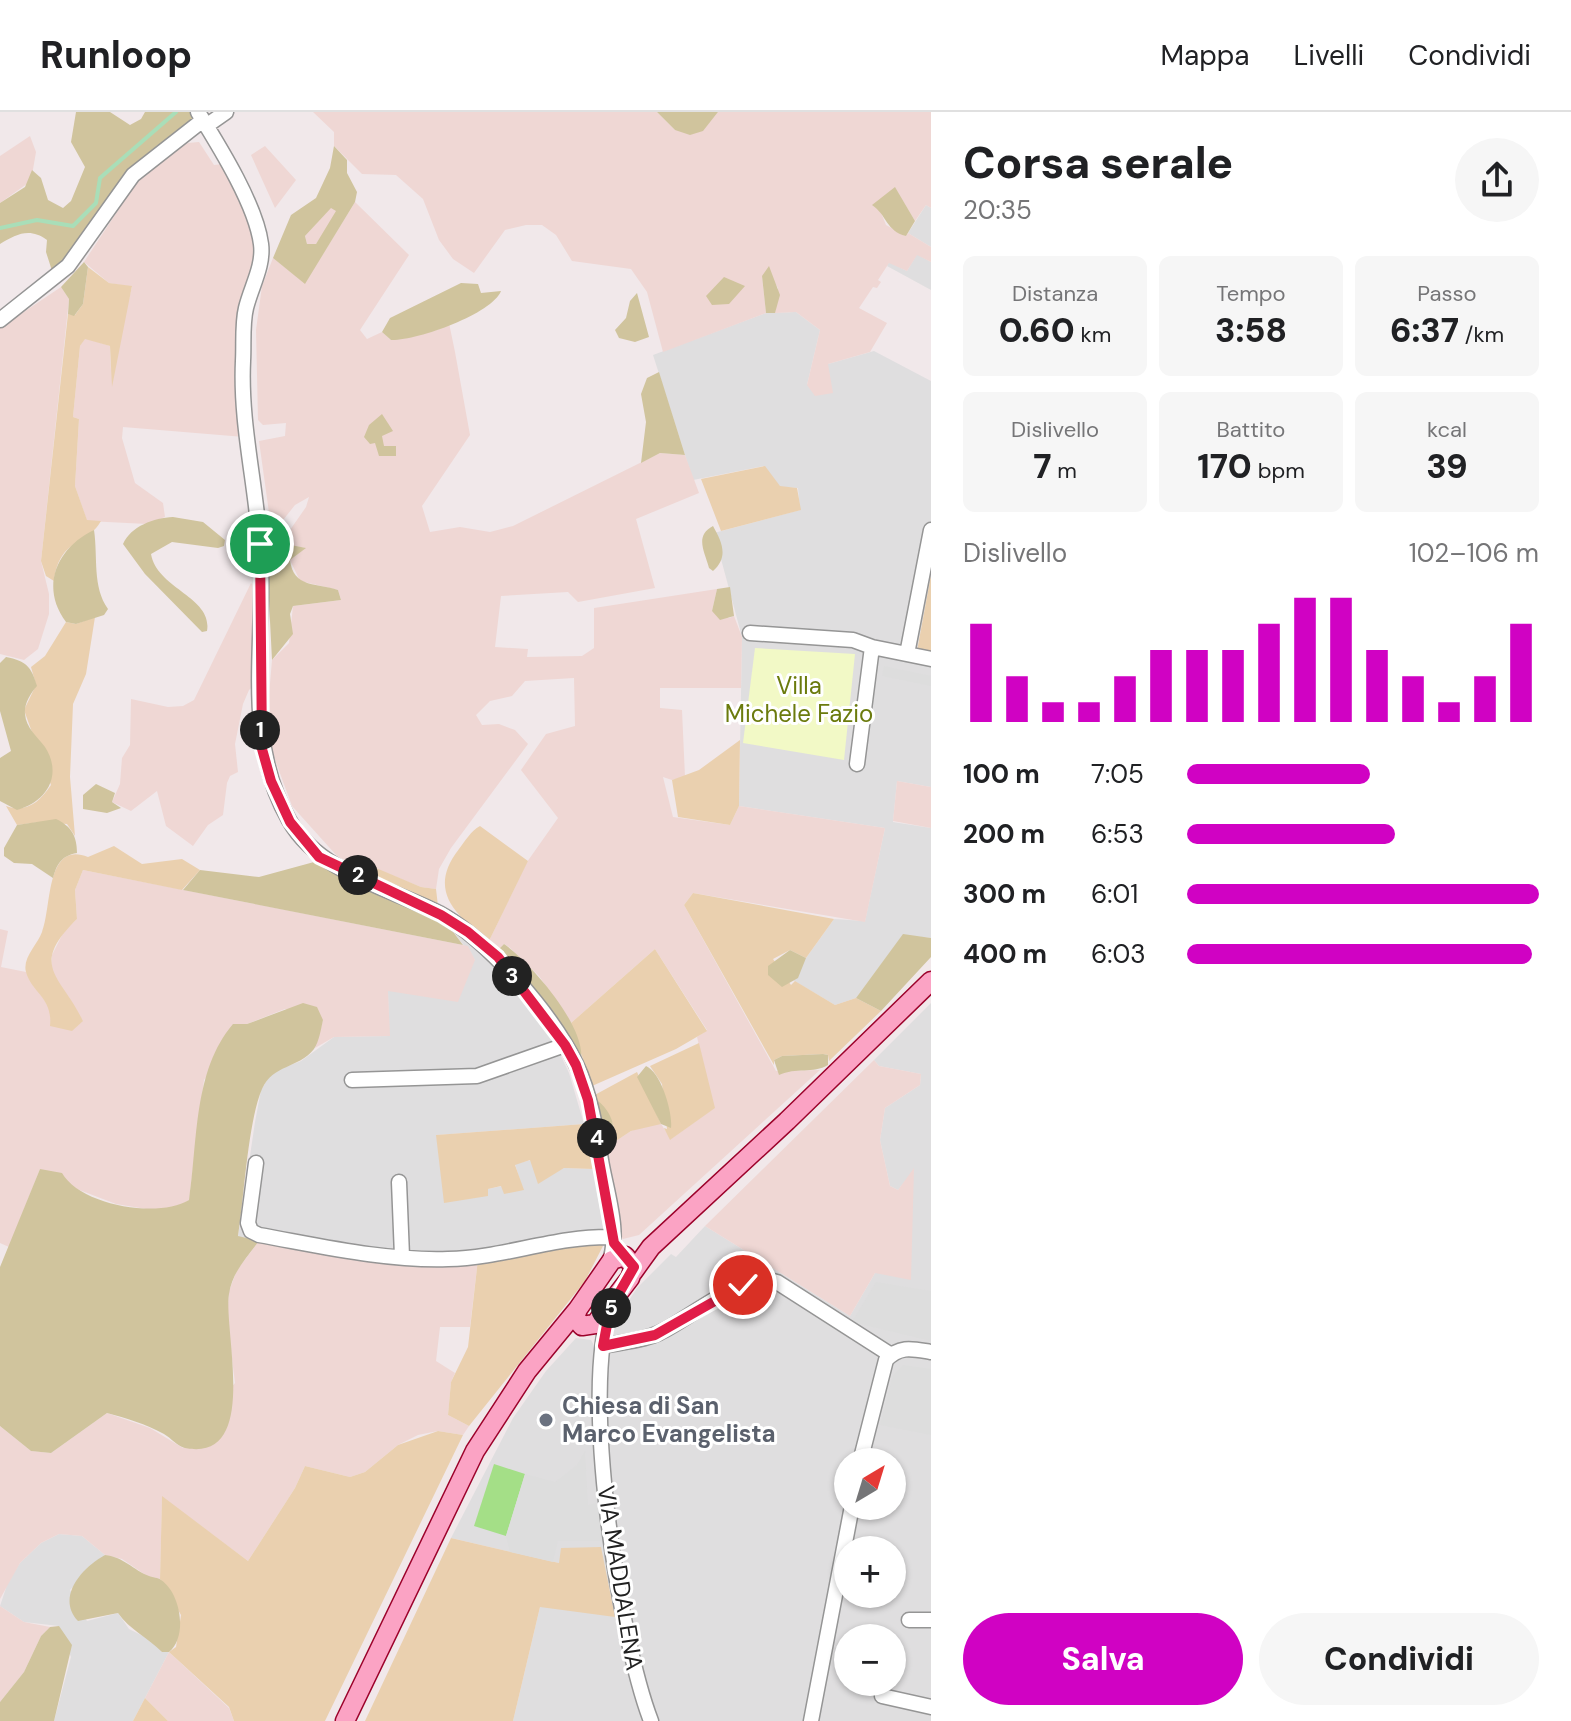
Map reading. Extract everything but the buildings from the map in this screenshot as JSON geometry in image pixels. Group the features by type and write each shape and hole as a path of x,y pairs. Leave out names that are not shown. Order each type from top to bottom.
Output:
{"main road":[{"path":"620,1255 651,1247 931,981"},
{"path":"345,1721 475,1451 527,1371 560,1334 591,1329 616,1298 620,1255"},
{"path":"591,1329 620,1255"}],"street":[{"path":"0,320 68,266 133,175 202,118 226,112"},
{"path":"202,118 247,203 262,244 261,261 245,310 242,388 260,544 263,625 259,716 262,749 271,781 290,822 319,857 441,915 468,932 498,957 565,1045 576,1065 588,1100 620,1255"},
{"path":"907,654 931,530"},
{"path":"750,633 853,640 931,659"},
{"path":"857,764 872,647"},
{"path":"352,1080 477,1076 565,1045"},
{"path":"256,1163 248,1223 251,1231 259,1235 347,1251 450,1259 576,1236 620,1255"},
{"path":"399,1182 402,1256"},
{"path":"591,1329 655,1335 743,1285 763,1279 777,1282 891,1355"},
{"name":"VIA MADDALENA","path":"591,1329 604,1479 634,1672 651,1721"},
{"path":"863,1448 882,1372 891,1355 906,1348 931,1352"},
{"path":"811,1721 849,1520"},
{"path":"909,1620 931,1620"},
{"path":"882,1696 931,1707"}],"shaded area":[{"path":"76,112 110,112 130,125 141,119 145,112 191,112 193,124 146,160 54,277 46,252 47,240 41,236 23,233 0,244 0,203 25,187 32,170 41,178 48,200 63,208 71,201 85,167 71,142"},
{"path":"313,112 657,112 675,130 703,130 718,112 931,112 931,208 926,205 915,221 895,188 873,205 880,210 886,225 906,236 908,233 931,247 931,262 917,255 907,271 889,263 878,280 881,282 877,288 873,287 859,308 887,323 870,352 828,364 833,393 815,396 807,385 820,330 796,312 775,313 778,288 773,280 762,276 766,313 663,352 647,292 631,269 572,261 556,235 542,225 526,225 505,230 474,273 453,259 439,240 423,199 396,175 362,174 334,146 334,132"},
{"path":"657,112 718,112 703,131 690,135 675,130"},
{"path":"30,136 36,152 31,181 0,203 0,156"},
{"path":"199,142 214,165 223,164 258,240 247,300 244,437 123,427 122,438 135,483 163,503 165,517 147,524 87,521 75,486 79,419 73,417 80,346 85,338 110,346 111,370 132,287 109,283 84,262 140,177 164,156 188,143"},
{"path":"265,146 296,180 275,208 251,155"},
{"path":"334,146 347,160 347,173 357,192 355,202 305,284 273,258 291,215 316,198 330,168","holes":["331,208 336,211 316,244 307,244 305,236"]},
{"path":"895,187 915,221 906,236 890,227 872,205"},
{"path":"355,202 409,255 360,330 367,339 382,332 391,340 437,330 449,323 470,435 422,506 430,532 460,527 490,532 513,526 660,453 685,455 699,493 636,519 655,588 578,602 568,592 501,596 495,647 528,649 527,657 582,656 594,648 594,608 717,589 712,611 729,618 734,616 742,637 741,688 660,688 660,708 682,710 685,777 672,780 663,777 673,817 730,825 739,806 885,828 865,922 693,893 684,905 776,1071 820,1070 639,1235 623,1239 620,1236 604,1153 631,1131 651,1124 661,1124 671,1139 714,1108 697,1037 707,1030 655,949 571,1023 539,976 509,947 504,944 498,950 489,941 527,862 558,818 521,770 546,734 575,726 574,678 525,681 512,696 490,701 476,715 482,725 499,724 515,730 528,744 451,848 439,869 436,889 421,887 376,869 371,875 337,856 292,806 271,749 268,707 272,660 289,643 293,606 341,600 338,590 300,581 290,560 305,548 281,543 306,507 309,497 295,505 272,534 259,441 285,436 286,423 263,425 258,420 256,330 262,286 273,258 305,283"},
{"path":"926,205 931,208 931,247 908,233"},
{"path":"331,207 337,211 332,221 316,244 307,244 305,236"},
{"path":"917,254 931,262 931,290 887,266 889,262 907,271"},
{"path":"84,262 88,267 83,304 74,316 68,314 69,299 61,287"},
{"path":"769,266 780,295 775,313 766,313 762,276"},
{"path":"88,267 109,283 132,286 112,387 110,346 85,339 80,346 73,417 79,419 75,486 87,520 101,521 62,557 54,581 46,576 41,561 68,314 75,315 83,304"},
{"path":"724,277 745,286 729,304 712,305 706,296"},
{"path":"461,283 478,284 481,293 501,291 495,300 469,317 434,331 391,340 382,332 390,318"},
{"path":"61,287 69,299 41,561 49,594 49,614 38,649 24,660 0,654 0,328"},
{"path":"637,293 649,337 635,342 619,338 615,330 626,318 630,301"},
{"path":"796,312 820,330 807,385 828,364 874,351 931,381 931,575 917,651 931,654 931,787 897,781 893,822 931,828 931,938 903,935 856,998 835,1005 791,979 834,919 865,921 885,828 739,806 742,637 714,533 800,510 798,488 780,487 764,466 693,480 653,355 766,313"},
{"path":"659,372 685,455 660,453 641,463 646,422 641,394 647,378"},
{"path":"382,414 393,431 382,436 384,446 396,446 396,456 379,456 375,443 370,444 364,437 369,425"},
{"path":"765,466 780,486 797,488 801,510 721,531 701,479"},
{"path":"173,517 203,522 225,540 224,546 218,548 172,542 151,554 163,576 202,610 207,619 207,631 202,632 145,574 123,544 132,532 144,524"},
{"path":"713,526 722,555 713,571 709,568 702,539"},
{"path":"94,530 98,581 108,609 104,615 76,624 66,622 54,595 56,569 71,546"},
{"path":"281,543 306,548 290,560 296,576 307,583 338,590 341,600 293,606 290,614 293,634 272,660 267,562"},
{"path":"931,575 931,654 917,651"},
{"path":"251,583 259,590 256,684 249,690 243,704 235,744 238,772 230,776 227,783 223,815 208,825 193,846 166,826 157,791 131,811 112,802 120,784 122,758 130,745 131,699 168,707 183,706 194,700"},
{"path":"730,587 734,616 720,620 712,611 717,589"},
{"path":"95,617 86,674 73,704 70,777 75,836 67,824 40,822 17,825 6,806 20,808 32,805 51,785 24,710 36,685 31,667 45,656 66,622 76,624"},
{"path":"6,657 27,666 37,686 27,703 26,719 45,747 52,768 52,777 44,794 37,801 17,810 0,801 0,758 11,751 0,711 0,663"},
{"path":"884,666 931,676 931,686 882,676"},
{"path":"740,740 739,806 730,825 678,817 672,780 699,770"},
{"path":"897,781 931,787 931,828 893,821"},
{"path":"96,784 115,793 112,802 121,808 107,813 83,809 83,795"},
{"path":"56,819 72,832 77,853 60,861 53,878 32,864 14,863 4,856 4,848 17,825"},
{"path":"480,826 528,861 489,941 457,912 446,890 445,878 459,849"},
{"path":"114,846 142,864 182,859 200,870 182,890 83,870 75,890 77,919 62,935 52,960 53,971 83,1021 72,1031 50,1026 48,1009 25,967 42,932 57,867 64,858 74,854 88,857"},
{"path":"314,862 442,917 463,945 183,890 200,870 259,877"},
{"path":"376,868 421,887 436,889 438,906 371,875"},
{"path":"83,870 468,946 475,960 458,1002 388,991 390,1036 334,1037 315,1048 323,1020 285,1009 247,1024 204,1080 189,1200 175,1209 158,1211 116,1204 69,1186 40,1169 9,1247 0,1243 0,929 8,931 1,967 26,972 52,1012 83,1021 51,972 52,955 64,931 77,919 75,890"},
{"path":"693,893 834,919 806,958 790,950 773,959 791,985 795,981 835,1005 856,998 881,1011 829,1061 828,1055 823,1054 782,1056 774,1060 774,1065 684,905"},
{"path":"442,917 487,957 552,1037 569,1073 584,1124 437,1135 488,1195 488,1189 502,1186 523,1190 515,1164 531,1160 552,1173 564,1168 593,1169 604,1232 603,1246 594,1241 459,1263 238,1237 261,1090 272,1072 301,1061 334,1037 389,1036 388,991 475,960"},
{"path":"903,934 931,938 931,957 881,1011 856,998"},
{"path":"504,944 528,965 566,1014 575,1031 581,1061 498,950"},
{"path":"655,949 707,1031 676,1049 592,1086 571,1023"},
{"path":"790,950 806,958 798,978 782,987 768,975 768,966"},
{"path":"303,1003 317,1007 323,1020 317,1043 308,1055 267,1081 253,1120 238,1236 259,1241 236,1272 229,1294 233,1390 231,1415 223,1435 208,1447 185,1448 150,1427 107,1413 51,1453 31,1451 0,1426 0,1267 40,1169 62,1173 85,1193 121,1206 159,1208 189,1200 199,1108 211,1063 220,1043 233,1024 247,1024"},
{"path":"931,1003 931,1721 513,1721 540,1607 559,1563 451,1538 513,1418 546,1371 576,1338 591,1340 596,1349 611,1349 615,1322 637,1288 671,1254 676,1257 705,1226 850,1316 875,1273 914,1170 898,1190 890,1186 880,1140 885,1108 920,1085 921,1074 879,1066 874,1060"},
{"path":"699,1043 715,1108 670,1140 664,1128 667,1129 662,1084 650,1066"},
{"path":"828,1055 828,1065 779,1075 774,1060 782,1056"},
{"path":"874,1060 879,1066 921,1074 920,1085 885,1108 880,1140 890,1186 898,1190 914,1168 911,1280 875,1273 850,1316 705,1226"},
{"path":"646,1066 657,1076 665,1094 671,1128 661,1124 637,1077"},
{"path":"637,1072 661,1124 631,1131 613,1143 613,1123 591,1097"},
{"path":"591,1097 605,1107 612,1122 613,1139 604,1153"},
{"path":"584,1124 593,1169 564,1168 538,1184 530,1160 515,1165 524,1190 504,1194 501,1186 488,1189 488,1196 444,1203 436,1135"},
{"path":"259,1241 478,1259 470,1327 440,1327 436,1361 455,1373 451,1382 448,1415 469,1426 463,1435 438,1431 418,1435 398,1445 365,1472 350,1477 305,1466 295,1488 248,1561 162,1497 160,1579 147,1576 122,1559 105,1555 82,1536 59,1534 41,1543 20,1563 0,1599 0,1426 31,1451 51,1453 107,1413 150,1428 183,1448 235,1383 227,1318 229,1291 237,1270"},
{"path":"595,1241 603,1246 585,1281 469,1426 448,1415 451,1382 468,1347 478,1259"},
{"path":"876,1282 931,1291 931,1341 852,1322"},
{"path":"903,1365 931,1369 931,1435 880,1425 893,1375"},
{"path":"438,1431 463,1435 325,1721 234,1721 229,1707 169,1652 176,1647 181,1615 160,1579 162,1496 248,1561 295,1488 305,1466 350,1477 365,1472 398,1445"},
{"path":"585,1451 588,1505 596,1503 607,1541 558,1541 553,1562 510,1552 506,1536 525,1474 555,1482 577,1465"},
{"path":"59,1534 82,1536 105,1555 70,1590 87,1621 118,1613 129,1629 151,1640 162,1652 169,1652 133,1721 54,1721 71,1657 59,1626 24,1622 0,1606 9,1579 20,1563 41,1543"},
{"path":"451,1538 559,1563 561,1548 601,1547 615,1617 540,1607 513,1721 365,1721"},
{"path":"105,1555 118,1558 168,1586 180,1615 179,1636 169,1652 162,1652 118,1613 78,1621 72,1612 70,1603 74,1584"},
{"path":"0,1606 24,1622 50,1627 41,1636 24,1672 0,1702"},
{"path":"59,1626 72,1645 54,1721 0,1721 0,1702 24,1672 41,1636 50,1627"},
{"path":"169,1652 229,1708 234,1721 168,1721 145,1698"},
{"path":"145,1698 168,1721 133,1721"}],"green space":[{"name":"Villa Michele Fazio","path":"755,648 855,654 844,760 743,743"},
{"path":"494,1464 525,1474 506,1536 474,1526"}],"waterway":[{"path":"0,228 37,220 73,226 96,203 100,178 176,112"}],"place":[{"name":"Chiesa di San Marco Evangelista","path":"546,1420"}],"route":[{"path":"260,544 263,625 259,716 262,749 271,781 290,822 319,857 441,915 498,957 565,1045 576,1065 598,1142 614,1243 634,1267 610,1309 603,1346 655,1335 743,1285"}]}
